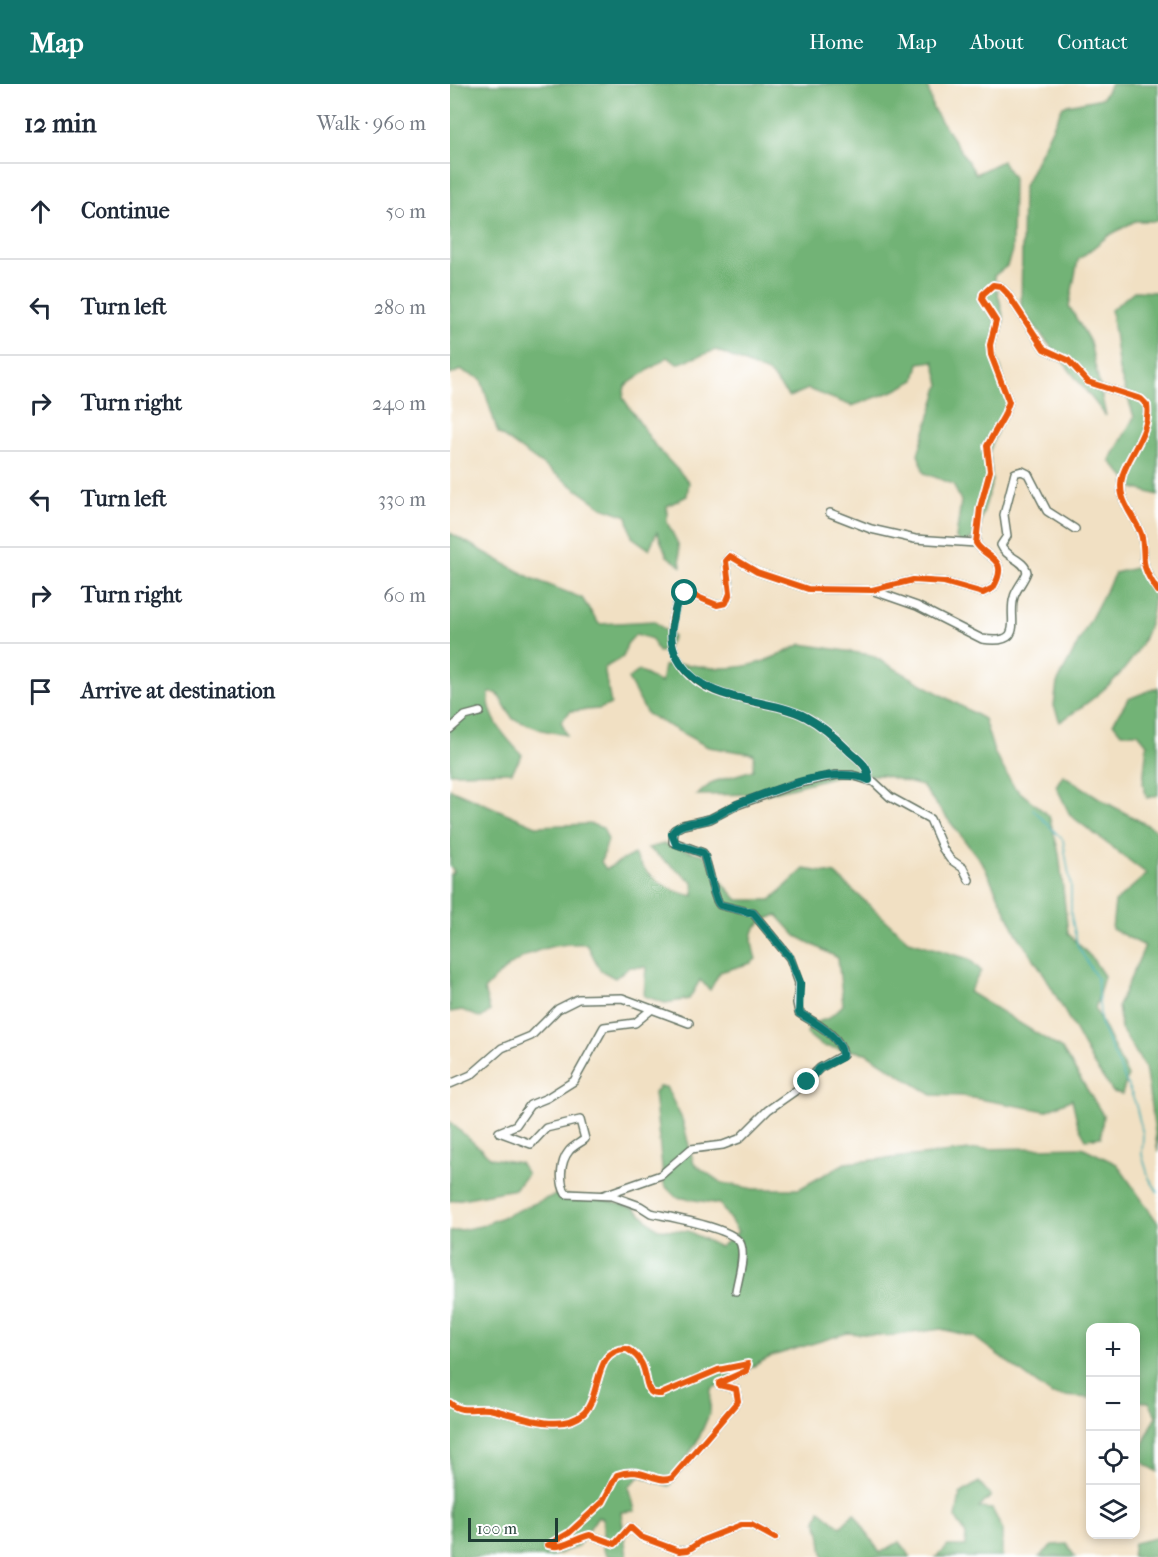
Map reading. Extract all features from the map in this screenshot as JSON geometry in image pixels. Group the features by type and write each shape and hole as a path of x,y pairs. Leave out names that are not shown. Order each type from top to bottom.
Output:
{"street":[{"path":"976,543 980,508 989,474 987,446 1009,402 991,355 990,345 996,321 983,302 983,294 992,286 1000,286 1007,292 1044,349 1068,360 1084,380 1141,399 1147,405 1141,436 1124,470 1120,487 1124,506 1142,537 1146,570 1158,591"},
{"path":"872,590 917,606 982,639 994,640 1009,635 1013,630 1013,599 1028,572 1025,565 1004,551 1001,545 1006,536 1004,515 1015,473 1022,471 1028,474 1047,511 1075,529"},
{"path":"830,513 871,529 915,539 976,543 990,554 998,567 997,579 987,592 977,592 944,582 913,580 872,590 803,588 758,572 730,556 726,561 729,600 717,605 697,595 683,593 679,598 670,633 678,659 695,680 731,697 806,717 866,766 869,780"},
{"path":"450,729 465,717 480,712"},
{"path":"652,1009 635,1023 604,1027 574,1081 530,1106 516,1125 499,1131 531,1143 546,1128 580,1120 585,1139 567,1156 562,1172 563,1188 570,1196 604,1195 661,1174 691,1149 723,1145 740,1139 768,1110 798,1089 820,1068 843,1055 842,1047 821,1024 799,1013 800,983 785,950 766,932 753,913 720,905 716,901 712,877 703,853 674,842 674,830 683,825 710,819 737,805 802,782 845,774 869,780 890,797 930,819 943,849 950,859 963,868 969,880"},
{"path":"450,1084 471,1075 502,1048 531,1036 558,1009 570,1002 586,998 614,997 689,1023"},
{"path":"604,1195 640,1206 651,1213 737,1237 742,1247 736,1292"},
{"path":"450,1403 459,1410 492,1410 546,1423 575,1418 584,1413 595,1392 603,1364 608,1355 617,1350 627,1349 640,1360 650,1390 656,1394 661,1394 718,1370 746,1363 749,1366 746,1371 718,1383 736,1389 738,1401 672,1478 664,1480 632,1470 617,1475 603,1502 569,1533 548,1545 552,1547 571,1543 590,1535 615,1544 630,1527 641,1537 679,1551 688,1550 703,1539 741,1525 752,1526 775,1538"}],"green space":[{"path":"450,84 927,84 933,109 976,174 1002,161 1013,178 1012,251 1007,266 994,276 1004,319 994,353 1001,369 1007,404 989,452 992,482 977,535 963,544 956,538 961,501 953,484 924,473 918,454 940,384 934,361 919,363 915,380 896,390 852,406 808,389 789,397 770,374 716,350 677,364 668,357 625,386 623,398 656,447 689,482 687,496 667,506 667,522 678,544 681,566 667,556 657,532 649,549 632,537 627,516 602,507 498,433 481,379 460,370 450,375"},
{"path":"1111,84 1158,84 1158,221 1135,221 1108,236 1078,260 1069,306 1090,342 1106,416 1021,309 1023,188 1063,106 1102,98"},
{"path":"1134,291 1158,292 1158,495 1134,488 1110,461 1134,417 1119,370 1111,310"},
{"path":"450,533 531,578 582,598 599,624 654,621 673,637 665,651 658,652 652,639 636,634 627,644 623,657 604,668 611,704 599,709 571,711 561,721 567,735 542,730 513,719 497,693 489,693 494,719 504,735 522,755 512,772 450,773"},
{"path":"1139,567 1148,577 1153,599 1147,631 1139,647 1118,676 1091,700 1060,722 1054,706 1057,683 1115,573"},
{"path":"802,644 871,655 984,719 994,752 1014,787 1049,816 1059,853 1068,933 1092,958 1104,976 1095,1009 1128,1076 1122,1094 1113,1092 1094,1065 1044,974 1017,934 983,864 922,786 882,775 836,776 767,794 697,795 713,782 753,770 754,754 708,747 647,714 628,679 639,671 661,683 664,666 680,664 711,668 752,665"},
{"path":"1158,687 1158,795 1147,798 1143,783 1147,744 1138,733 1121,733 1113,723 1128,699"},
{"path":"1063,775 1158,831 1158,1152 1145,1067 1121,1029 1118,1006 1145,946 1112,929 1115,902 1147,874 1070,815 1056,786"},
{"path":"450,789 536,826 591,824 603,828 608,840 601,862 606,869 634,854 644,869 659,882 676,891 694,896 693,882 648,848 664,844 704,855 738,900 771,900 804,869 835,874 909,941 969,959 981,971 969,992 1062,1049 1103,1115 1101,1137 1086,1139 1078,1125 1072,1099 1046,1111 962,1096 932,1095 866,1053 822,1046 807,1034 809,1025 829,1018 843,1005 838,958 796,936 777,915 762,922 754,931 752,943 756,959 751,963 720,972 710,990 700,980 689,999 665,1003 644,996 646,967 629,967 615,978 600,970 587,944 571,944 530,954 518,960 495,978 484,990 490,1011 481,1018 462,1010 450,1012 450,875 454,871 450,866"},
{"path":"659,1087 666,1087 682,1119 694,1164 722,1183 754,1189 799,1189 845,1163 980,1149 1082,1147 1117,1164 1158,1223 1158,1472 1140,1461 1140,1446 1142,1446 1156,1416 1149,1402 1140,1401 1140,1323 1086,1323 1086,1398 1052,1395 974,1337 941,1329 888,1336 847,1333 772,1356 711,1389 710,1412 699,1438 669,1486 641,1476 629,1486 635,1511 621,1512 627,1557 609,1557 603,1550 603,1519 598,1516 577,1547 550,1557 450,1557 450,1232 481,1226 557,1194 609,1201 634,1208 658,1229 688,1231 720,1247 738,1232 720,1204 676,1197 664,1185 654,1093"},
{"path":"450,1122 491,1158 520,1163 527,1174 515,1189 450,1201"},
{"path":"979,1482 991,1496 979,1508 992,1509 1002,1528 1002,1557 936,1557 948,1546 965,1546 966,1535 956,1518 960,1494"},
{"path":"820,1510 841,1527 854,1513 880,1553 899,1542 911,1557 824,1557 820,1530 816,1521"},
{"path":"1158,1539 1158,1557 1132,1557 1134,1543"},
{"path":"1067,1544 1075,1557 1039,1557 1053,1545"}],"waterway":[{"path":"1033,809 1063,840 1071,887 1071,915 1078,947 1097,978 1101,1025 1135,1102 1143,1134 1142,1155 1149,1178 1158,1192"}],"cycle path":[{"path":"869,780 869,775 860,760 829,732 806,717 789,710 717,692 688,673 677,657 672,642 675,610 681,595 688,593 717,605 726,603 730,593 726,561 730,556 757,572 808,589 872,590 913,580 944,582 983,593 993,588 998,578 998,564 976,543 980,508 990,471 987,446 1009,402 991,355 990,345 996,321 982,299 983,294 993,285 1000,286 1007,293 1044,349 1068,360 1088,382 1141,399 1147,405 1146,424 1140,441 1126,465 1121,491 1141,534 1146,569 1158,591"},
{"path":"450,1403 464,1409 489,1409 538,1421 563,1422 584,1413 590,1405 603,1364 608,1356 616,1351 627,1349 635,1354 643,1366 648,1388 653,1394 661,1394 718,1370 748,1364 746,1371 719,1383 719,1385 736,1389 738,1401 672,1478 660,1479 634,1472 617,1475 603,1502 569,1533 548,1545 564,1545 590,1535 615,1544 630,1527 641,1537 679,1551 688,1550 703,1540 741,1525 751,1525 775,1538"}],"route":[{"path":"685,593 679,598 670,637 678,659 695,680 705,687 731,697 781,708 806,717 844,746 866,766 868,773 869,780 845,774 792,785 737,805 703,822 677,827 672,834 676,844 703,853 712,877 713,894 716,901 720,905 753,913 766,932 785,950 800,983 797,1003 799,1013 821,1024 834,1041 842,1047 842,1057 820,1068 807,1082"}]}
